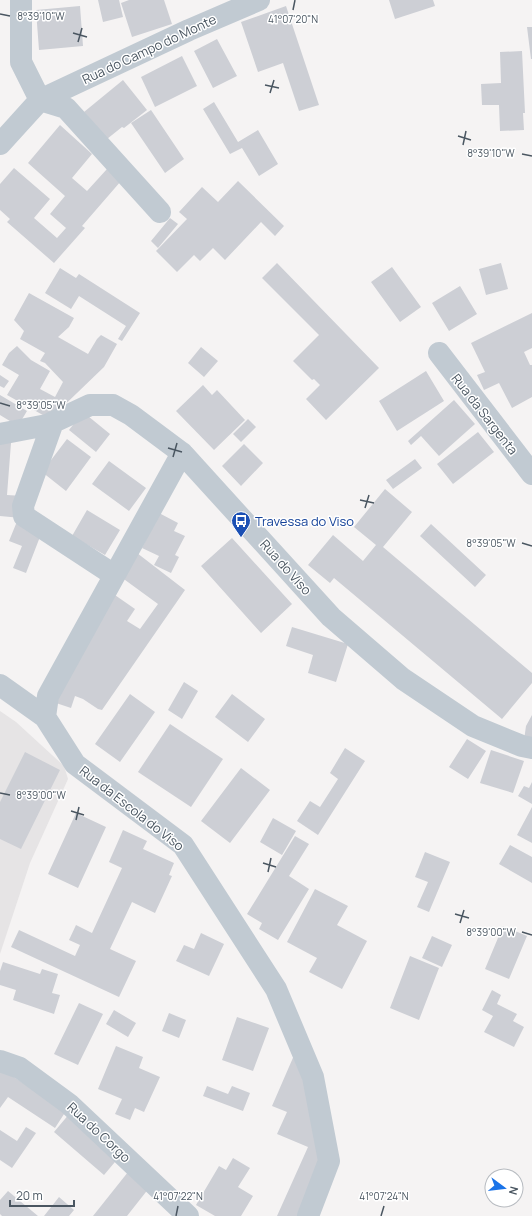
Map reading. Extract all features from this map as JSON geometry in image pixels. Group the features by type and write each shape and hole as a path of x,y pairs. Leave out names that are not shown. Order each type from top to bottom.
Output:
{"street":[{"path":"21,0 21,62 40,100 66,108 160,212"},
{"name":"Rua do Campo do Monte","path":"40,100 189,30 259,0"},
{"path":"0,144 40,100"},
{"name":"Rua da Sargenta","path":"439,353 532,474"},
{"name":"Rua do Viso","path":"0,434 47,425 90,405 113,405 131,415 182,453 331,617 403,679 473,726 522,746 532,748"},
{"path":"53,422 23,506 24,516 114,575"},
{"path":"0,685 45,717 48,696 182,453"},
{"name":"Rua da Escola do Viso","path":"45,717 75,764 184,845 276,989 313,1077 329,1161 308,1216"},
{"name":"Rua do Corgo","path":"0,1061 20,1068 69,1104 188,1216"}],"shaded area":[{"path":"0,711 16,722 64,766 68,779 30,863 0,954"}],"building":[{"path":"98,0 119,0 123,17 103,22"},
{"path":"129,0 164,0 172,24 132,37 121,3"},
{"path":"389,0 433,0 435,6 395,19"},
{"path":"80,6 83,46 39,50 36,10"},
{"path":"286,6 319,105 299,111 283,63 258,72 241,22"},
{"path":"527,27 532,27 532,59 531,59"},
{"path":"217,39 237,76 213,88 194,51"},
{"path":"522,51 525,113 523,113 524,130 500,131 499,105 482,105 481,84 501,83 500,52"},
{"path":"182,56 197,86 155,107 141,77"},
{"path":"123,80 147,110 107,139 84,112"},
{"path":"214,102 238,142 258,130 278,164 259,176 242,148 230,154 203,109"},
{"path":"151,110 184,159 165,173 131,123"},
{"path":"60,125 92,154 72,178 87,191 107,169 121,181 82,226 85,228 54,263 7,222 10,219 0,210 0,184 14,168 50,199 34,218 57,238 66,228 50,214 65,196 28,163"},
{"path":"238,181 284,226 275,236 261,222 225,260 213,248 200,261 194,255 177,272 156,251 187,219 179,212 202,187 218,202"},
{"path":"170,218 178,224 158,248 151,241"},
{"path":"277,263 379,368 326,420 306,399 320,385 314,379 312,380 293,361 319,335 262,278"},
{"path":"501,263 508,289 486,295 479,269"},
{"path":"392,267 421,307 400,322 371,282"},
{"path":"60,268 76,278 79,274 140,313 122,341 118,339 126,326 79,296 71,309 45,293"},
{"path":"460,286 477,314 449,331 432,303"},
{"path":"29,293 74,318 69,327 58,337 88,354 101,335 117,344 104,367 50,419 7,395 19,375 2,365 9,353 17,346 31,360 50,371 40,389 55,397 63,382 45,363 40,361 45,353 20,339 24,331 14,320"},
{"path":"532,313 532,348 524,352 530,365 532,365 532,397 512,408 499,383 484,390 477,375 485,372 471,343"},
{"path":"201,347 218,361 204,377 188,363"},
{"path":"426,371 444,401 397,431 379,401"},
{"path":"0,375 9,381 4,388 0,386"},
{"path":"203,385 212,395 217,390 245,420 214,450 176,411"},
{"path":"0,395 27,411 18,426 0,415"},
{"path":"454,400 475,424 439,456 421,436 411,445 408,441"},
{"path":"83,412 110,434 96,452 69,430"},
{"path":"248,419 256,427 241,442 233,434"},
{"path":"478,432 494,452 453,484 437,464"},
{"path":"67,439 91,457 66,491 42,472"},
{"path":"0,442 11,443 7,495 23,496 21,518 0,516"},
{"path":"244,444 263,463 241,486 222,466"},
{"path":"415,459 422,468 393,489 386,480"},
{"path":"109,461 146,488 129,511 92,484"},
{"path":"385,489 412,512 383,547 532,673 532,683 502,719 334,578 330,583 308,565 333,535 363,561 376,545 354,527"},
{"path":"87,510 120,530 105,555 72,536"},
{"path":"159,513 178,523 174,531 185,536 175,555 179,557 171,573 154,565 159,556 142,548"},
{"path":"18,519 43,529 26,573 13,568 22,546 9,541"},
{"path":"431,524 486,575 475,587 420,536"},
{"path":"232,538 292,604 261,633 201,566"},
{"path":"137,553 185,590 102,710 75,696 71,708 56,703 112,593 135,609 127,621 140,629 158,604 121,577"},
{"path":"292,627 348,644 336,682 308,673 313,655 286,646"},
{"path":"184,682 198,691 182,719 168,710"},
{"path":"130,694 155,712 120,762 95,744"},
{"path":"232,694 265,719 248,742 215,717"},
{"path":"532,715 532,741 524,740 526,726"},
{"path":"170,724 223,759 191,807 138,772"},
{"path":"467,739 486,751 468,779 449,767"},
{"path":"345,748 365,761 318,835 297,821 310,801 320,807 338,779 330,773"},
{"path":"491,750 524,761 513,793 480,783"},
{"path":"25,752 60,770 21,849 0,839 0,802"},
{"path":"241,768 270,790 230,843 201,821"},
{"path":"532,782 532,804 518,796 524,786 529,788"},
{"path":"532,807 532,843 517,835"},
{"path":"76,813 106,827 78,888 48,874"},
{"path":"273,818 296,831 282,855 260,842"},
{"path":"123,830 147,841 143,849 174,863 169,875 172,876 155,913 132,902 110,949 136,961 119,997 11,947 19,930 75,956 80,945 69,940 76,925 92,933 122,868 109,862"},
{"path":"295,836 309,844 289,876 309,889 278,940 259,929 262,923 247,914"},
{"path":"510,845 532,857 532,883 499,864"},
{"path":"425,852 450,862 429,912 417,907 428,882 415,877"},
{"path":"315,889 348,906 337,925 367,941 342,989 309,972 317,958 287,942"},
{"path":"503,926 527,936 509,979 485,969"},
{"path":"201,933 224,944 209,976 176,961 184,945 194,949"},
{"path":"432,936 452,945 442,967 422,958"},
{"path":"410,956 439,968 419,1020 390,1008"},
{"path":"3,962 40,974 42,969 58,974 52,993 60,995 54,1014 13,1000 16,990 0,985 0,971"},
{"path":"492,990 501,995 497,1004 517,1014 513,1021 524,1027 514,1047 484,1032 493,1016 482,1010"},
{"path":"79,1003 103,1014 78,1065 54,1054"},
{"path":"114,1010 136,1023 128,1037 106,1024"},
{"path":"169,1013 186,1020 179,1038 162,1031"},
{"path":"237,1017 269,1028 253,1071 222,1060"},
{"path":"302,1037 323,1169 303,1216 277,1216 308,1147 277,1134 287,1112 272,1106"},
{"path":"116,1046 143,1057 139,1068 160,1077 144,1112 135,1108 130,1120 115,1114 122,1099 98,1089"},
{"path":"0,1068 66,1111 55,1128 8,1097 0,1108"},
{"path":"207,1086 228,1094 232,1086 250,1093 243,1111 203,1096"},
{"path":"70,1113 120,1156 104,1175 54,1132"},
{"path":"26,1127 36,1133 12,1168 0,1160 0,1130 17,1141"},
{"path":"233,1158 250,1168 238,1187 253,1196 241,1216 215,1216 196,1205 219,1166 226,1170"},
{"path":"132,1167 153,1183 127,1216 93,1216"},
{"path":"8,1191 38,1216 2,1216 0,1214 0,1200"},
{"path":"59,1197 74,1210 69,1216 44,1216"}],"place":[{"name":"Travessa do Viso","path":"241,538"}]}
